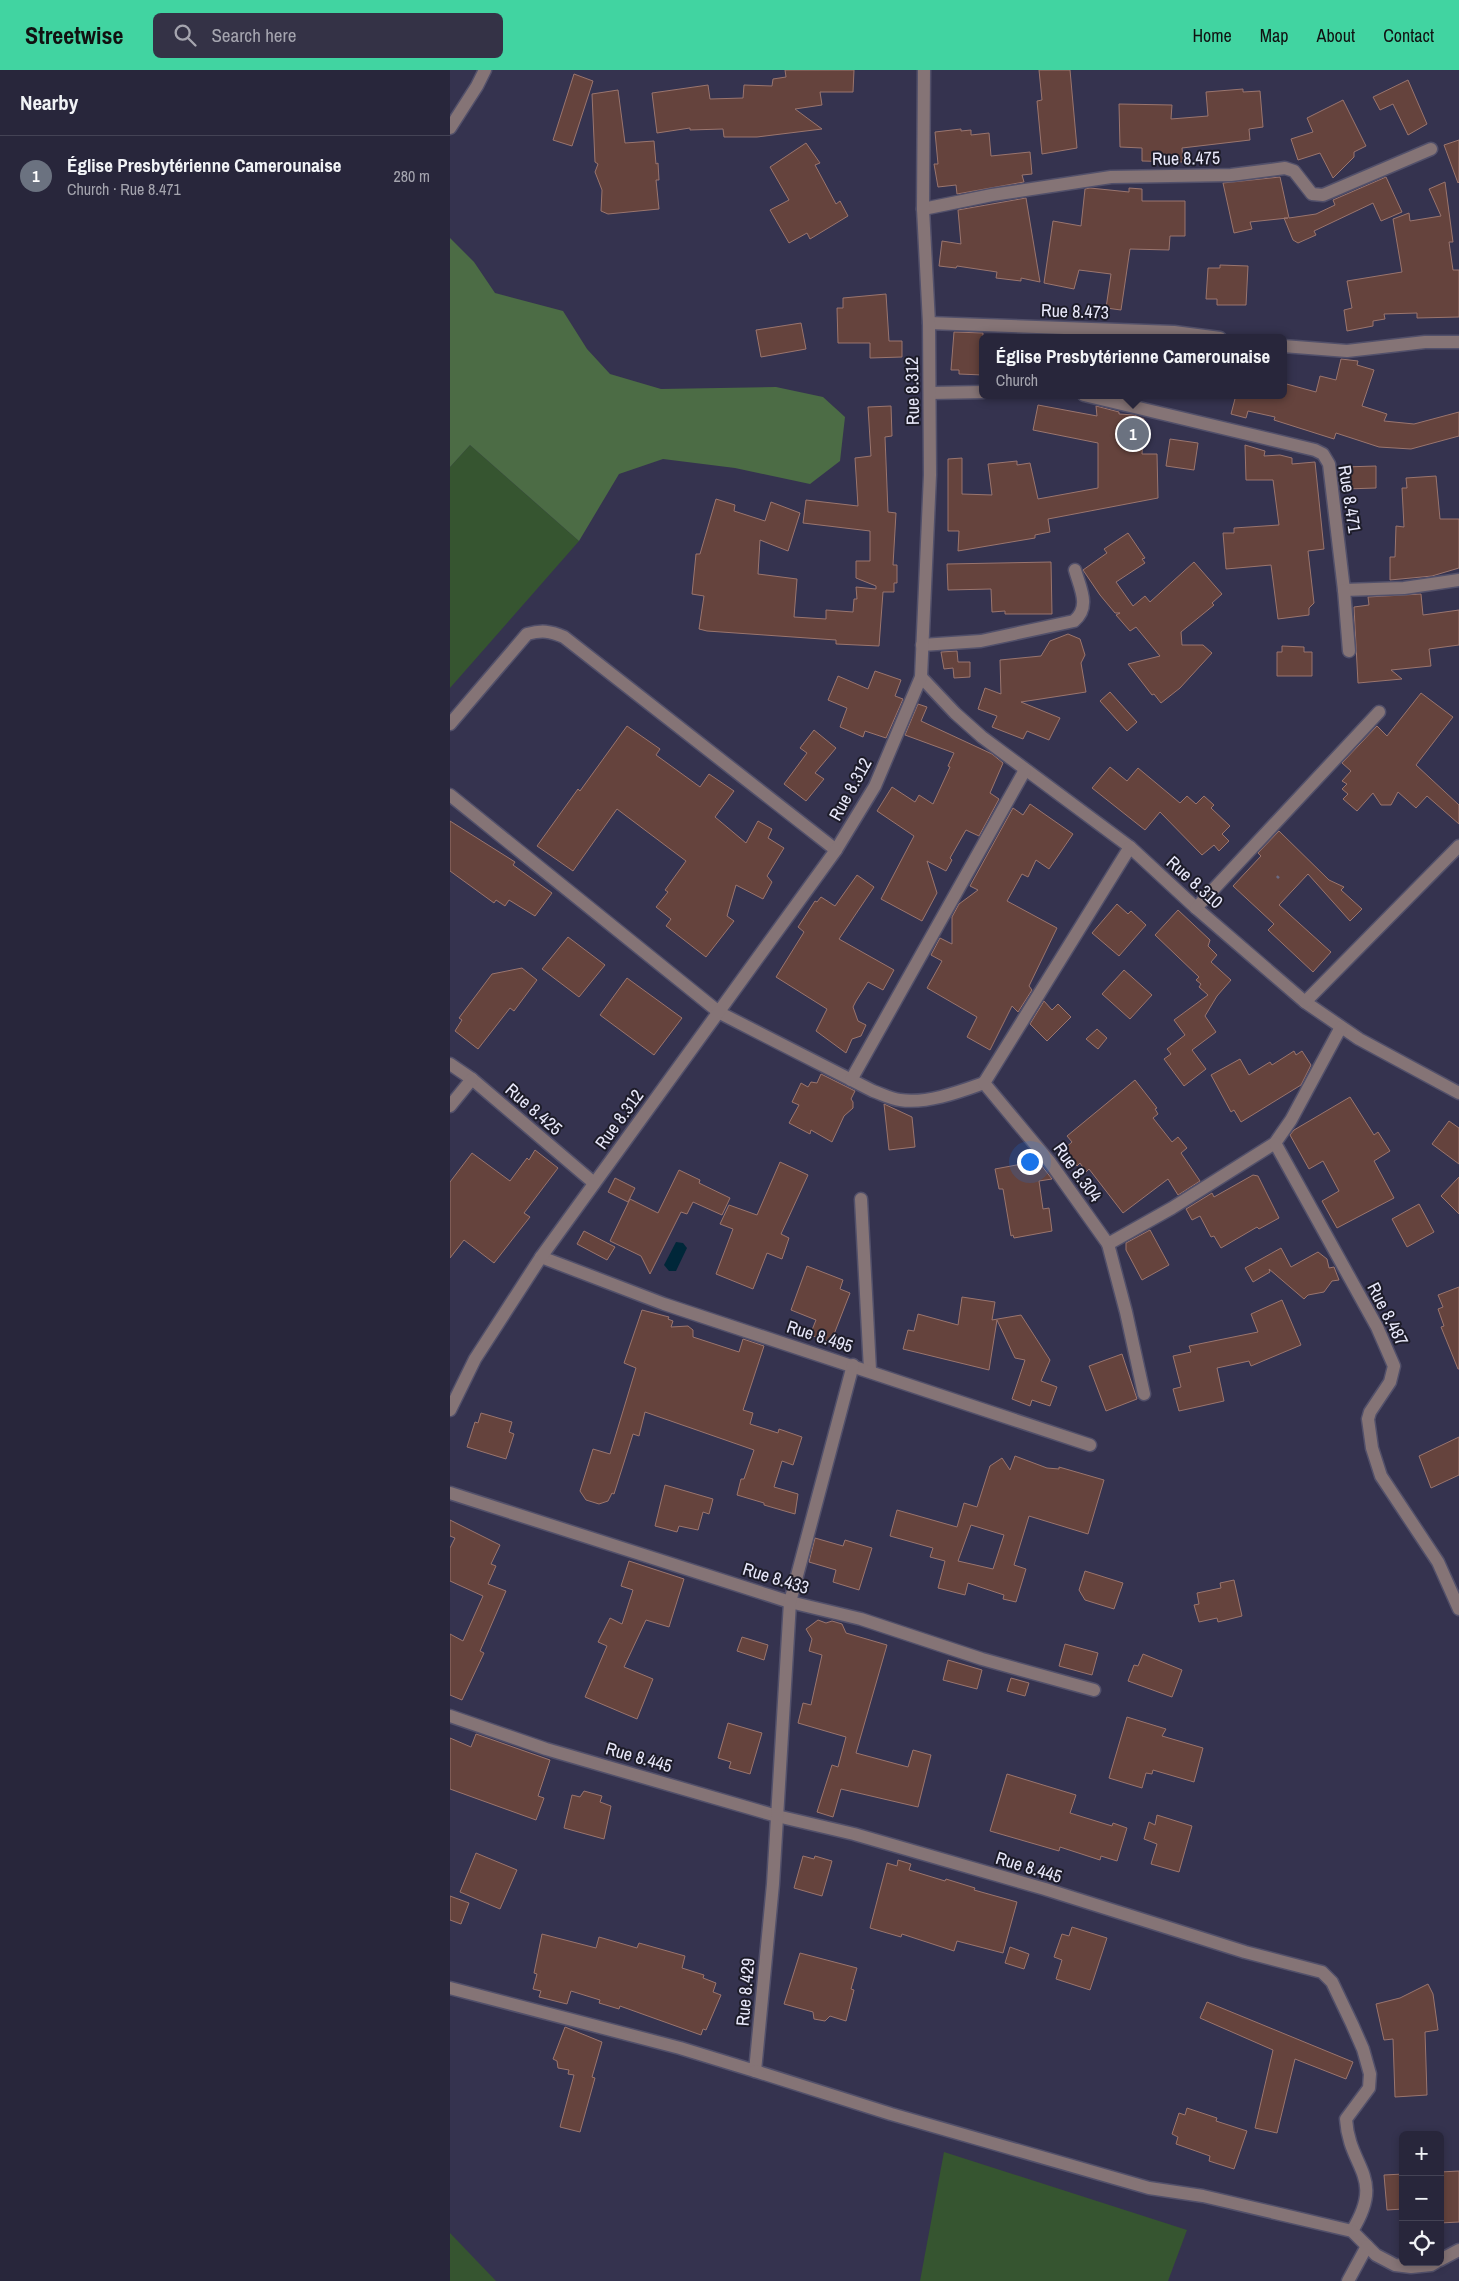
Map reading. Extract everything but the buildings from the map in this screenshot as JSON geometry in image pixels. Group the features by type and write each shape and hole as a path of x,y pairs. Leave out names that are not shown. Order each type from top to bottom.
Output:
{"street":[{"path":"450,128 485,70"},
{"name":"Rue 8.312","path":"450,1410 475,1358 542,1256 720,1013 836,850 874,786 921,678 930,475 929,323 923,210 924,70"},
{"name":"Rue 8.475","path":"923,210 992,194 1101,178 1231,175 1285,168 1294,171 1312,194 1323,195 1431,149"},
{"name":"Rue 8.473","path":"929,323 1189,334"},
{"path":"1287,346 1347,351 1425,342 1459,342"},
{"path":"930,393 979,392"},
{"name":"Rue 8.471","path":"1101,399 1241,431 1315,450 1323,454 1328,464 1344,590"},
{"path":"922,645 988,640 1074,621 1079,617 1084,603 1075,570"},
{"path":"1349,651 1344,590 1404,588 1459,580"},
{"path":"450,724 527,634 540,630 550,631 564,637 836,850"},
{"name":"Rue 8.310","path":"921,678 975,731 1024,770 1092,817 1130,847 1196,908 1305,1002 1359,1039 1459,1093"},
{"path":"1196,908 1379,712"},
{"path":"851,1080 1024,770"},
{"path":"450,795 720,1013 873,1092 900,1100 928,1098 957,1092 984,1083 1130,847"},
{"path":"1305,1002 1459,846"},
{"path":"1144,1394 1126,1312 1108,1244 1172,1208 1275,1144 1291,1120 1341,1027"},
{"name":"Rue 8.425","path":"450,1064 472,1079 594,1183"},
{"path":"450,1106 472,1079"},
{"name":"Rue 8.304","path":"984,1083 1049,1161 1108,1244"},
{"name":"Rue 8.487","path":"1275,1144 1377,1327 1394,1366 1390,1382 1370,1412 1368,1419 1372,1448 1381,1476 1438,1562 1459,1609"},
{"path":"861,1199 870,1370"},
{"name":"Rue 8.495","path":"542,1256 664,1304 870,1370 1090,1445"},
{"name":"Rue 8.429","path":"754,2071 773,1884 790,1602 853,1365"},
{"name":"Rue 8.433","path":"450,1493 790,1602 861,1619 982,1659 1094,1690"},
{"name":"Rue 8.445","path":"450,1716 546,1748 777,1816 854,1834 1045,1889 1245,1952 1322,1972 1332,1982 1352,2024 1363,2049 1370,2074 1369,2088 1346,2119 1346,2131 1366,2182 1367,2198 1363,2214 1352,2231"},
{"path":"450,1988 680,2048 891,2114 1149,2188 1203,2196 1352,2231 1376,2255 1399,2265"},
{"path":"1348,2281 1367,2246"},
{"path":"1444,2258 1459,2250"},
{"path":"1406,2266 1421,2266"}],"green space":[{"path":"450,238 474,262 495,293 563,311 587,349 610,374 661,389 776,387 823,397 845,417 840,461 810,484 735,468 663,459 619,474 579,541 470,445 450,467"},
{"path":"470,445 579,541 450,688 450,467"},
{"path":"944,2152 1187,2230 1168,2281 920,2281"},
{"path":"450,2233 496,2281 450,2281"}],"water":[{"path":"676,1242 683,1243 687,1248 676,1271 669,1271 664,1265"}],"place":[{"name":"Église Presbytérienne Camerounaise","path":"1133,434"}]}
